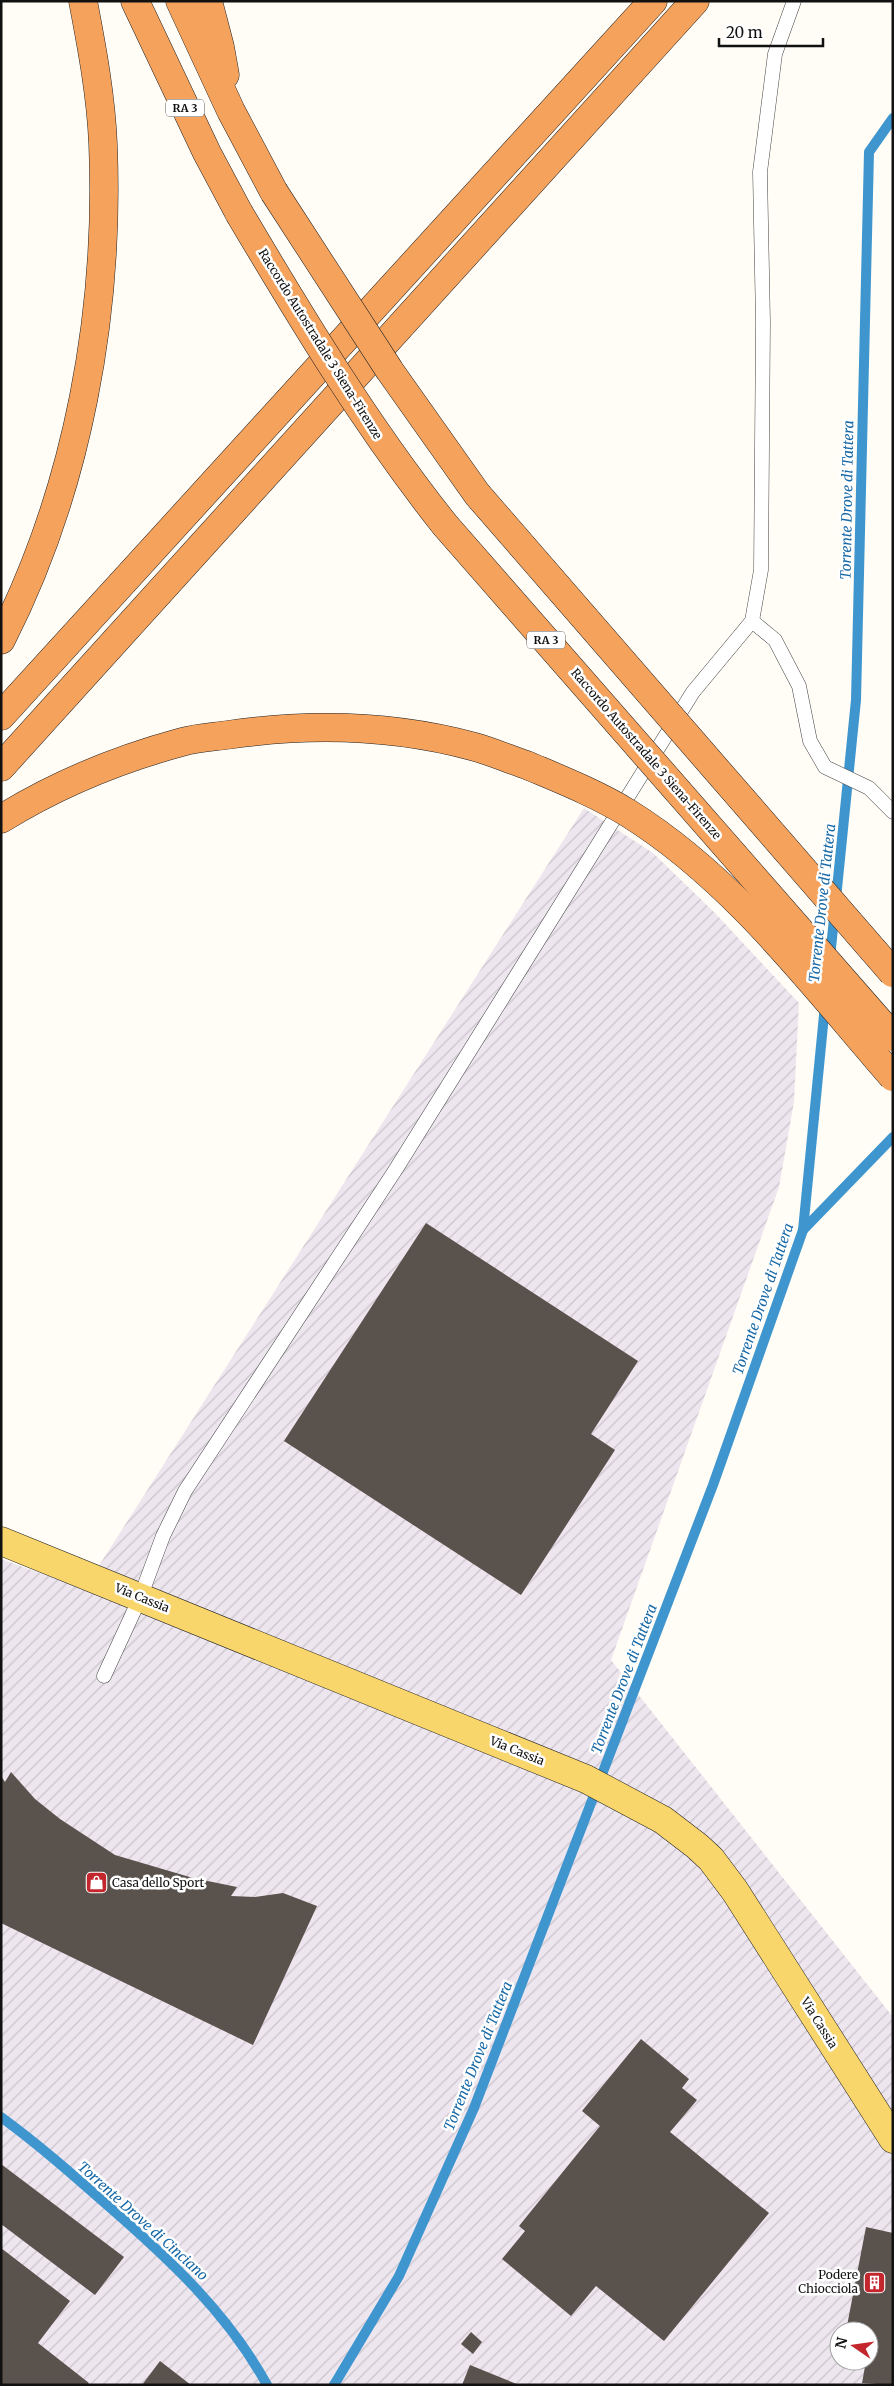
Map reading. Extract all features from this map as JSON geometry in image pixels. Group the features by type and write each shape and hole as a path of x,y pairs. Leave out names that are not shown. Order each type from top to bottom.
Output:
{"highway":[{"path":"1,640 32,569 61,486 84,395 92,345 102,242 103,151 93,60 83,1"},
{"name":"Raccordo Autostradale 3 Siena-Firenze","path":"135,1 203,144 239,213 338,377 402,470 445,525 893,1037"},
{"path":"180,1 231,112 274,192 400,386 477,494 893,973"},
{"path":"208,1 220,47 231,112"},
{"path":"1,716 653,1"},
{"path":"1,767 695,1"},
{"path":"1,820 55,790 117,764 183,742 274,728 365,729 411,734 475,747 529,766 597,796 627,812 700,866 781,948 893,1077"}],"main road":[{"name":"Via Cassia","path":"1,1541 586,1779 663,1820 697,1846 735,1891 893,2139"}],"lane":[{"path":"104,1676 140,1598 163,1536 194,1477 396,1169 693,692 752,621 761,570 763,322 760,172 775,54 794,1"},
{"path":"752,621 774,640 799,686 810,741 825,767 868,788 893,812"}],"shaded area":[{"path":"584,808 653,853 714,912 799,1003 794,1102 779,1187 611,1660 893,2017 893,2385 1,2385 1,1559 84,1589"}],"building":[{"path":"426,1223 638,1361 591,1434 615,1450 521,1595 284,1441"},
{"path":"11,1772 35,1799 60,1819 115,1855 193,1878 237,1887 231,1896 255,1897 283,1893 317,1906 253,2045 1,1923 1,1776 5,1782"},
{"path":"641,2039 689,2079 682,2088 697,2100 670,2132 769,2213 664,2341 596,2286 571,2316 502,2259 525,2231 519,2226 600,2126 582,2111"},
{"path":"1,2164 124,2257 95,2295 1,2224"},
{"name":"Podere Chiocciola","path":"866,2227 893,2233 893,2385 862,2383 864,2371 879,2371 879,2321 848,2321"},
{"path":"1,2248 70,2301 38,2343 89,2383 87,2385 1,2385"},
{"path":"471,2332 482,2342 473,2354 461,2344"},
{"path":"160,2361 191,2385 142,2385"},
{"path":"470,2365 519,2385 462,2385"}],"waterway":[{"name":"Torrente Drove di Tattera","path":"830,958 856,700 869,152 893,118"},
{"name":"Torrente Drove di Tattera","path":"334,2385 399,2276 474,2108 713,1485 803,1230 825,1005"},
{"path":"803,1230 893,1137"},
{"name":"Torrente Drove di Cinciano","path":"1,2117 68,2170 129,2224 195,2287 234,2334 267,2385"}],"place":[{"name":"Casa dello Sport","path":"96,1883"},
{"name":"Podere Chiocciola","path":"874,2282"}]}
